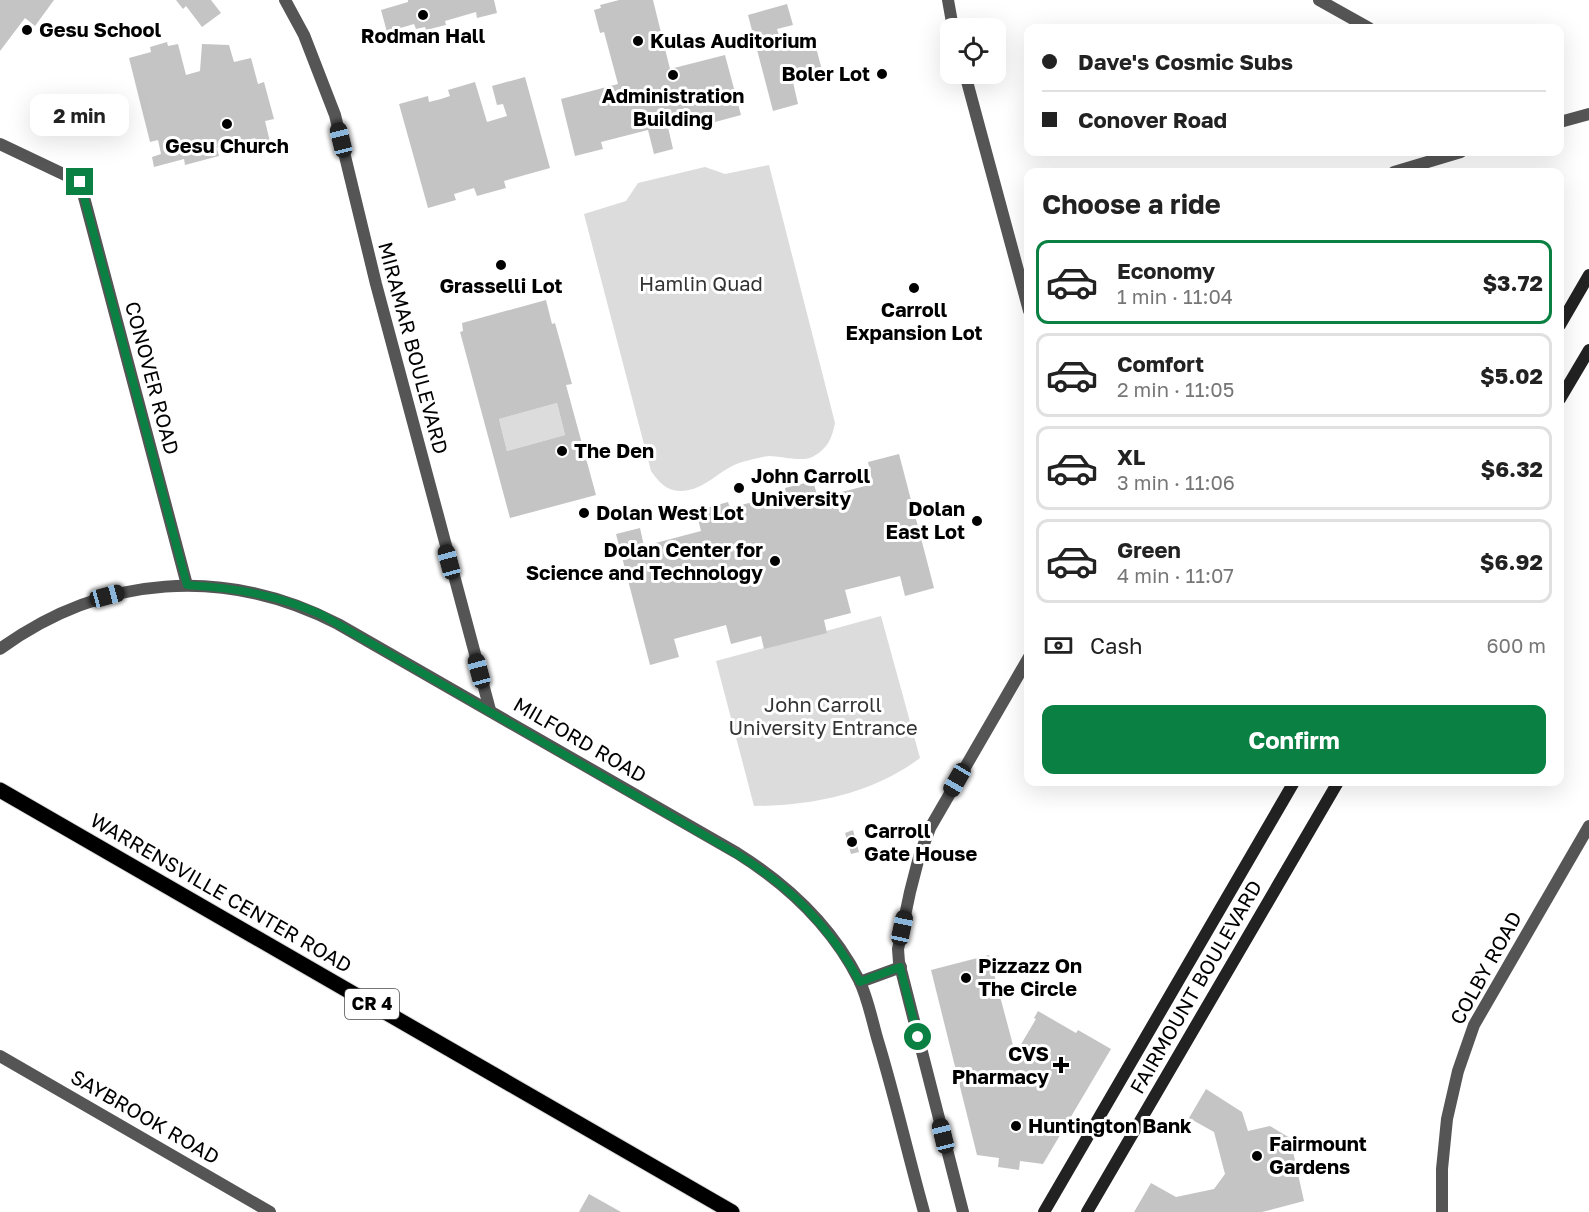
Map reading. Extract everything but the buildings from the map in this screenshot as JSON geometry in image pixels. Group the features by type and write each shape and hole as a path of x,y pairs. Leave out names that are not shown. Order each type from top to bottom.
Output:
{"main road":[{"path":"1564,318 1589,275"},
{"path":"1564,392 1589,350"},
{"name":"FAIRMOUNT BOULEVARD","path":"1044,1212 1292,786"},
{"name":"FAIRMOUNT BOULEVARD","path":"1087,1212 1336,786"},
{"name":"WARRENSVILLE CENTER ROAD","path":"0,790 732,1212"}],"street":[{"name":"MIRAMAR BOULEVARD","path":"285,0 304,35 335,115 379,296 490,710"},
{"path":"948,0 951,18"},
{"path":"1318,0 1362,24"},
{"path":"968,84 1024,292"},
{"path":"1564,121 1589,114"},
{"name":"CONOVER ROAD","path":"0,144 80,182 187,585"},
{"path":"1407,168 1448,156"},
{"name":"MILFORD ROAD","path":"0,649 42,622 95,600 119,593 187,585 247,591 285,600 305,607 338,624 737,854 768,873 795,896 841,950 860,982 924,1212"},
{"path":"963,1212 900,967 898,949 919,857 930,828 1024,666"},
{"name":"COLBY ROAD","path":"1442,1212 1442,1169 1447,1119 1458,1071 1474,1025 1589,826"},
{"path":"860,982 900,967"},
{"name":"SAYBROOK ROAD","path":"0,1056 270,1212"}],"green space":[{"name":"Hamlin Quad","path":"769,165 835,423 832,433 823,450 809,458 769,456 759,458 734,465 705,484 689,490 671,489 660,482 651,471 584,214 626,201 638,183 705,167 725,174"},
{"path":"557,403 565,435 507,451 499,419"},
{"name":"John Carroll University Entrance","path":"881,616 920,758 902,770 863,789 820,800 754,806 716,661"}],"place":[{"name":"Rodman Hall","path":"423,15"},
{"name":"Gesu School","path":"27,30"},
{"name":"Kulas Auditorium","path":"638,41"},
{"name":"Boler Lot","path":"882,74"},
{"name":"Administration Building","path":"673,75"},
{"name":"Gesu Church","path":"227,124"},
{"name":"Grasselli Lot","path":"501,265"},
{"name":"Carroll Expansion Lot","path":"914,288"},
{"name":"The Den","path":"562,451"},
{"name":"John Carroll University","path":"739,488"},
{"name":"Dolan West Lot","path":"584,513"},
{"name":"Dolan East Lot","path":"977,521"},
{"name":"Dolan Center for Science and Technology","path":"775,561"},
{"name":"Carroll Gate House","path":"852,842"},
{"name":"Pizzazz On The Circle","path":"966,978"},
{"name":"CVS Pharmacy","path":"1061,1065"},
{"name":"Huntington Bank","path":"1016,1126"},
{"name":"Fairmount Gardens","path":"1257,1156"}],"route":[{"path":"80,182 187,585 222,587 267,595 322,615 768,873 795,896 820,923 848,961 860,982 900,967 918,1037"}]}
